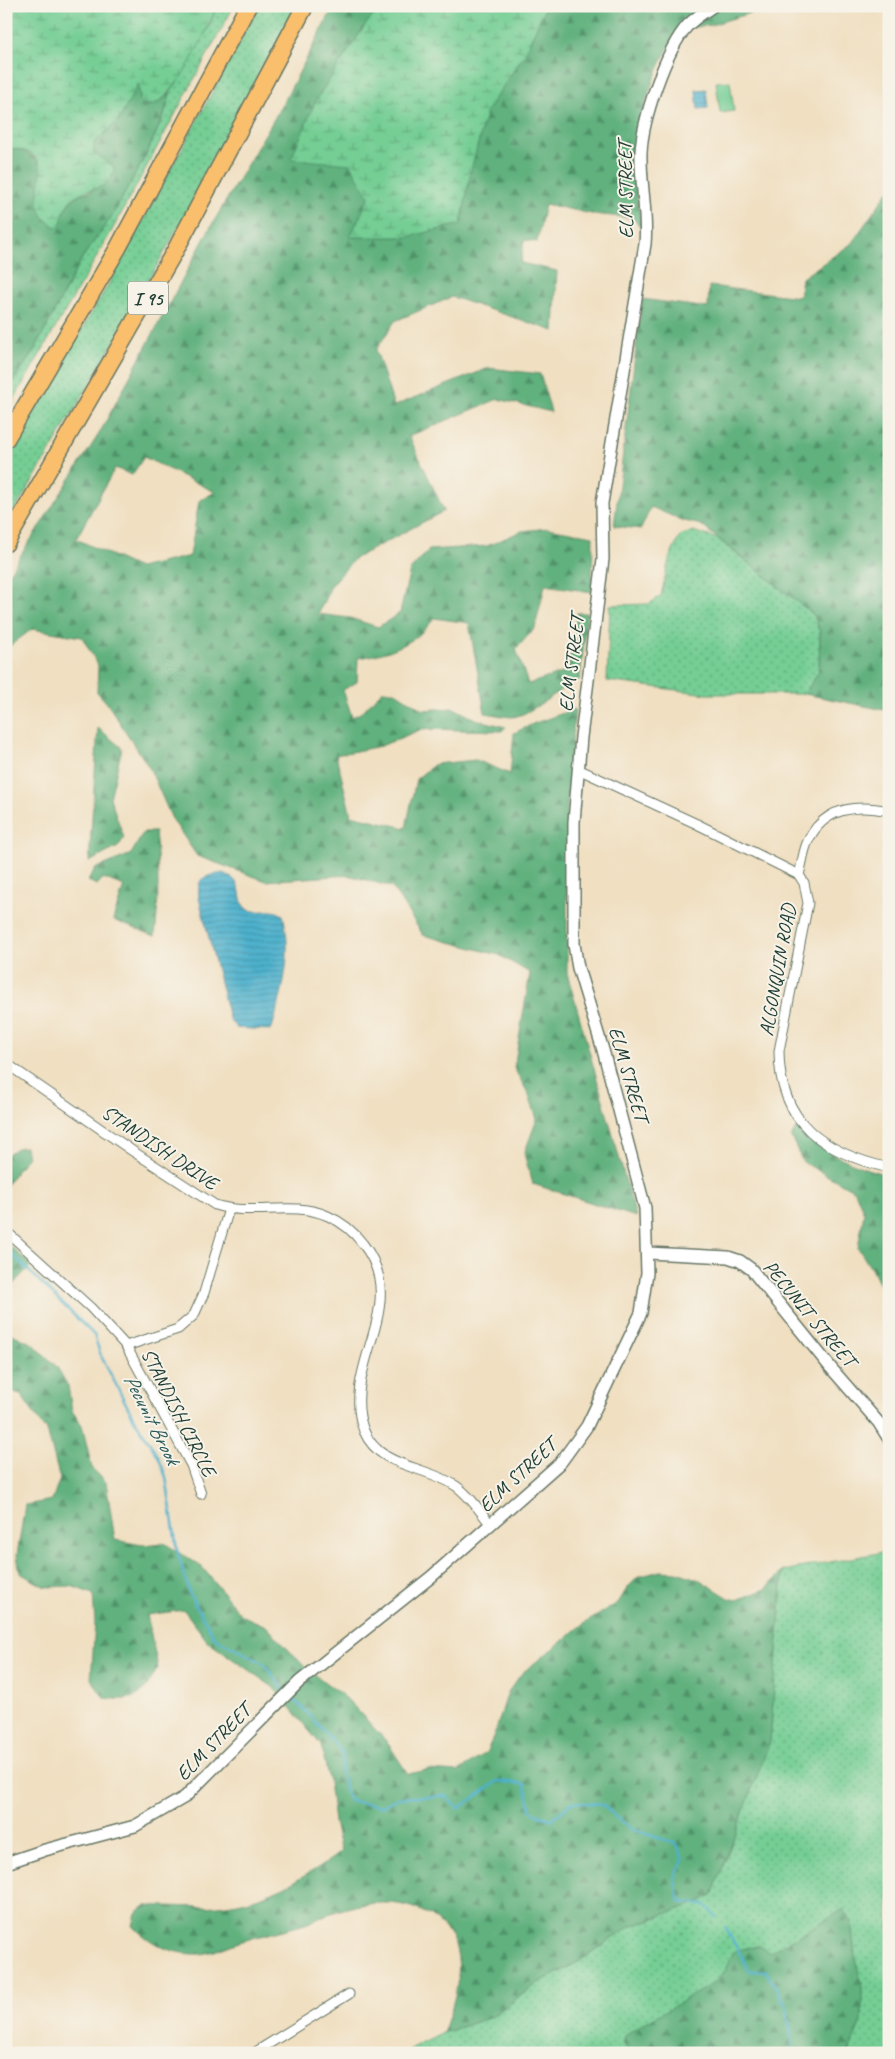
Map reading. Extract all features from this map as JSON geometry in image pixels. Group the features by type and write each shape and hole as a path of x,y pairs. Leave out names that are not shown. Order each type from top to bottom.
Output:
{"highway":[{"name":"I 95","path":"6,439 118,248 248,6"},
{"name":"I 95","path":"6,544 176,249 305,6"},
{"path":"273,69 306,26 316,6"}],"street":[{"name":"ELM STREET","path":"6,1863 45,1850 135,1826 174,1805 230,1753 274,1705 299,1682 393,1608 547,1477 570,1452 587,1426 641,1313 646,1288 648,1253 645,1208 634,1158 578,968 576,955 574,822 578,769 603,559 602,503 611,463 629,332 645,244 641,166 642,138 648,110 678,39 700,13 713,6"},
{"name":"ALGONQUIN ROAD","path":"578,769 697,824 799,875 804,883 808,903 780,1050 780,1064 786,1095 797,1118 814,1136 861,1162 889,1168"},
{"path":"799,875 807,841 830,815 857,806 889,811"},
{"name":"STANDISH DRIVE","path":"8,1066 206,1200 229,1209 288,1208 318,1212 342,1224 360,1241 375,1264 381,1290 379,1318 362,1377 359,1396 365,1432 376,1448 387,1458 456,1486 491,1525"},
{"path":"6,1231 91,1308 126,1346 173,1331 194,1315 204,1293 229,1209"},
{"name":"PECUNIT STREET","path":"648,1253 728,1257 740,1261 751,1269 831,1368 879,1423 889,1439"},
{"name":"STANDISH CIRCLE","path":"126,1346 191,1466 200,1494"},
{"path":"254,2053 349,1994"}],"green space":[{"path":"6,6 217,6 186,69 175,85 163,98 152,105 141,103 138,84 119,120 94,143 94,153 114,167 113,174 106,183 79,194 71,200 64,211 61,224 56,227 40,211 38,192 41,172 39,163 34,156 23,151 6,148"},
{"path":"217,6 234,6 110,234 6,413 6,391 34,351 82,258 112,216 147,153 164,115 170,93 209,26"},
{"path":"259,6 298,6 156,268 6,525 6,457 108,285"},
{"path":"334,6 381,6 366,24 316,100 369,197 350,237 408,237 461,224 471,170 487,110 524,55 546,6 773,6 711,25 679,29 669,46 653,80 638,133 635,178 642,229 633,218 592,214 545,204 537,242 524,240 521,263 557,271 554,331 452,297 395,321 376,350 394,406 489,368 540,374 551,412 498,399 409,436 444,511 354,559 331,586 318,614 350,618 378,627 400,613 410,570 429,550 487,546 522,531 548,528 593,536 592,592 545,585 535,628 516,649 528,684 568,671 577,613 587,613 580,679 528,712 512,717 485,713 469,623 434,618 419,635 401,646 380,654 358,658 357,682 343,690 352,717 361,713 382,691 394,691 423,710 454,708 475,719 506,727 502,731 422,729 381,746 336,755 351,815 406,828 416,779 435,764 476,760 510,774 514,733 535,723 575,709 567,804 567,973 636,1217 533,1184 524,1154 537,1119 528,1093 514,1068 530,973 499,955 423,935 392,887 348,875 266,881 197,856 172,819 150,769 107,703 97,692 98,665 82,637 32,629 6,649 6,578 99,434 210,228 281,107","holes":["144,457 215,492 199,501 190,556 139,568 76,539 115,468 132,475"]},
{"path":"381,6 546,6 524,55 487,110 471,170 461,224 408,237 350,237 369,197 350,164 291,159 316,100 366,24"},
{"path":"730,81 734,111 720,113 716,82"},
{"path":"139,82 140,99 147,106 157,103 170,93 164,115 147,153 112,216 82,258 34,351 6,391 6,148 29,154 38,162 42,173 42,186 61,224 63,212 70,202 79,194 90,192 114,167 96,155 93,148 94,143 119,120"},
{"path":"889,190 889,711 805,694 819,671 820,632 814,615 701,525 681,520 651,507 641,529 614,526 642,299 708,308 709,286 799,297 802,278 851,244"},
{"path":"693,531 718,539 814,615 820,632 819,671 805,694 707,694 607,681 610,605 649,604 661,596 669,559 680,536"},
{"path":"98,728 122,748 110,798 124,838 118,847 89,862"},
{"path":"144,832 155,832 158,884 155,936 113,920 124,886 103,878 97,885 88,881 95,869 131,854"},
{"path":"796,1128 831,1153 870,1170 889,1175 889,1305 875,1275 858,1248 864,1213 855,1191 803,1162 791,1137"},
{"path":"25,1147 28,1156 6,1185 6,1155 17,1148"},
{"path":"6,1242 31,1265 6,1292"},
{"path":"6,1331 33,1344 57,1367 68,1386 72,1411 82,1425 92,1468 106,1482 115,1540 142,1545 164,1543 202,1567 241,1615 266,1626 305,1667 346,1698 387,1742 408,1774 428,1770 458,1772 486,1753 494,1736 508,1692 522,1673 585,1623 618,1603 628,1587 638,1577 660,1571 677,1572 700,1580 729,1598 737,1600 766,1589 783,1571 770,1741 712,1895 696,1903 629,1927 578,1962 538,1983 491,2017 443,2033 456,1992 458,1964 456,1950 452,1937 443,1926 419,1910 405,1905 377,1903 348,1908 330,1913 302,1925 200,1954 172,1951 140,1933 133,1926 136,1913 145,1906 206,1907 226,1905 257,1898 301,1878 341,1852 321,1745 273,1687 208,1642 184,1610 147,1615 158,1668 143,1691 132,1698 104,1698 91,1679 95,1624 93,1594 71,1586 45,1587 20,1573 17,1555 25,1505 52,1500 60,1479 46,1427 44,1428 21,1395 6,1388"},
{"path":"889,1551 889,2053 403,2053 443,2033 491,2017 538,1983 578,1962 629,1927 696,1903 712,1895 770,1741 783,1571"},
{"path":"844,1909 851,1921 856,1963 862,1983 862,2020 848,2053 631,2053 623,2045 625,2036 632,2030 714,1983 725,1970 734,1951 760,1945 769,1953"}],"water":[{"path":"706,89 708,108 698,109 696,90"},
{"path":"223,873 236,881 242,902 246,908 253,911 275,911 283,915 286,929 287,958 276,1014 272,1028 269,1030 236,1028 229,1018 199,898 200,881 206,877"}],"waterway":[{"name":"Pecunit Brook","path":"6,1248 94,1335 101,1356 134,1419 158,1456 166,1477 177,1550 190,1595 215,1638 263,1663 283,1689"},
{"name":"Pecunit Brook","path":"291,1698 304,1709 343,1753 341,1774 349,1801 382,1806 398,1798 446,1796 458,1809 498,1781 525,1784 531,1811 552,1820 572,1802 601,1804 631,1829 677,1844 683,1860 675,1877 680,1902 704,1904 716,1917"},
{"name":"Pecunit Brook","path":"725,1927 750,1971 766,1971 786,2005 794,2053"}]}
